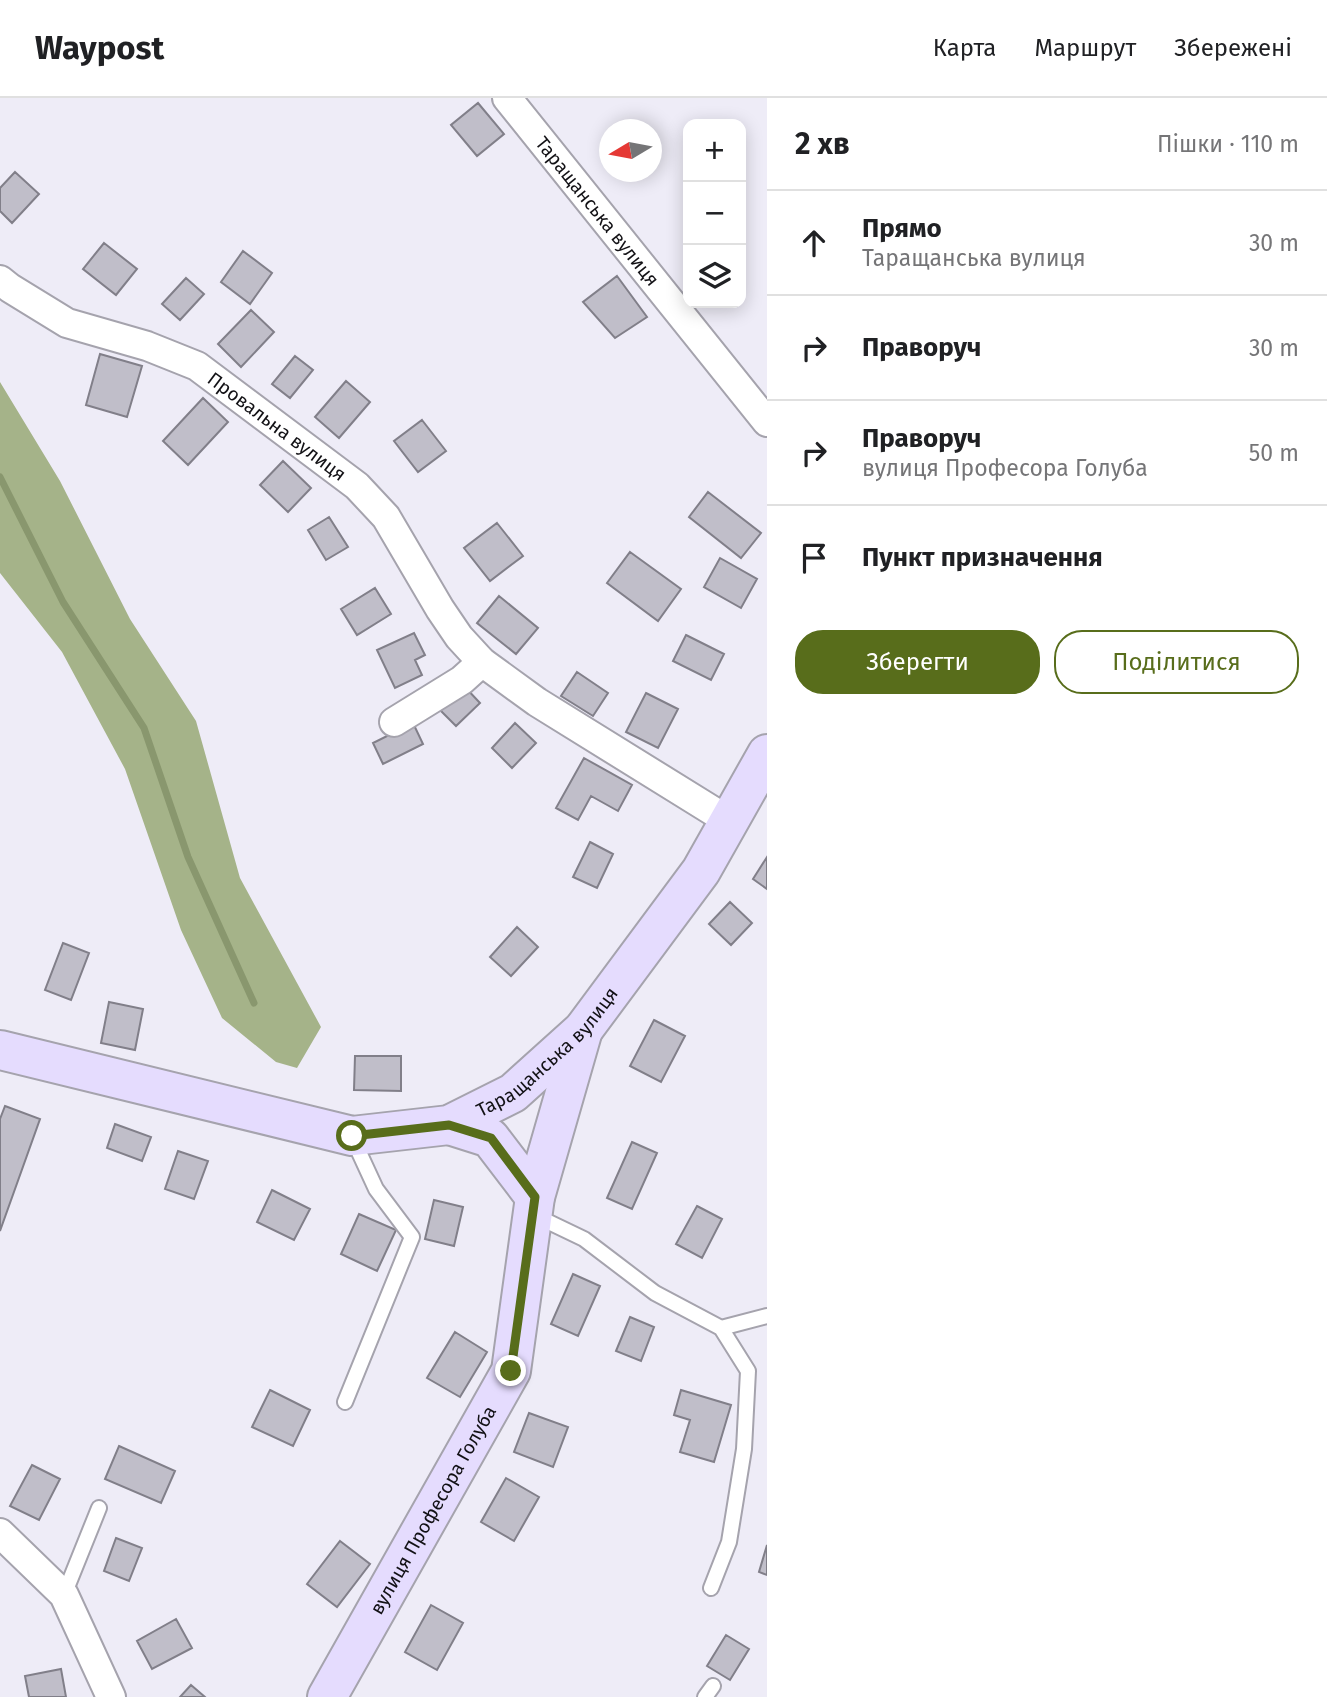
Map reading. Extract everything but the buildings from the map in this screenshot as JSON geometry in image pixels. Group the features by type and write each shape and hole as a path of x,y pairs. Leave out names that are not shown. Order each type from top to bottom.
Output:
{"main road":[{"name":"Таращанська вулиця","path":"0,1049 352,1136 449,1125 513,1093 583,1030 701,871 767,754"},
{"name":"вулиця Професора Голуба","path":"327,1697 511,1371 534,1205 583,1030"},
{"path":"449,1125 491,1138 534,1205"}],"street":[{"name":"Таращанська вулиця","path":"507,98 767,422"},
{"name":"Провальна вулиця","path":"0,280 66,323 147,346 197,366 357,486 386,517 440,609 459,637 482,662 537,702 729,821"},
{"path":"394,722 462,680 482,662"},
{"path":"0,1533 64,1595 111,1697"}],"lane":[{"path":"345,1402 412,1237 376,1189 352,1136"},
{"path":"534,1205 655,1293 722,1328 748,1370 744,1449 729,1542 711,1588"},
{"path":"722,1328 767,1316"},
{"path":"64,1595 99,1508"}],"green space":[{"path":"0,382 60,481 130,619 196,721 240,878 321,1027 297,1068 276,1062 222,1018 181,930 125,769 62,652 0,573"}],"waterway":[{"path":"0,477 63,602 144,728 188,857 254,1003"}],"route":[{"path":"352,1136 449,1125 491,1138 535,1197 511,1371"}]}
